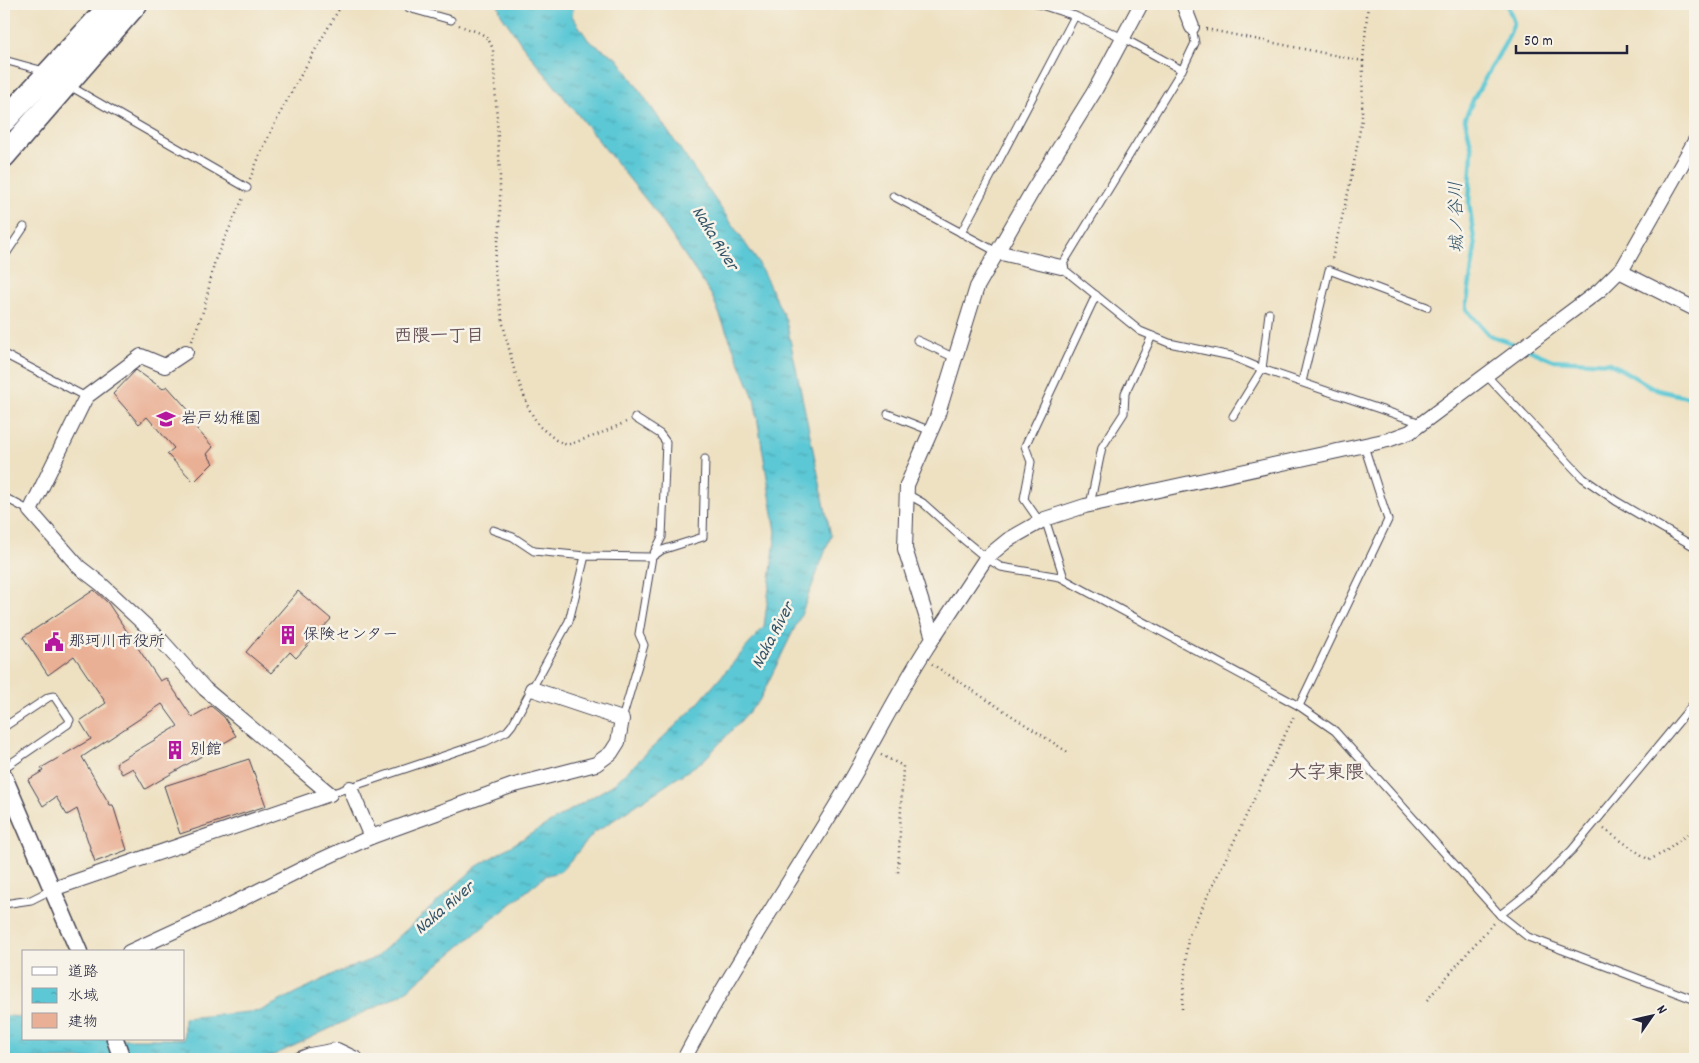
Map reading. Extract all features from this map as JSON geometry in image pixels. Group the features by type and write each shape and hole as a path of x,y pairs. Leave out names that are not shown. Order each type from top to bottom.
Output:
{"highway":[{"path":"4,156 57,78 112,4"},
{"path":"4,121 57,78 136,4"}],"street":[{"path":"933,638 906,549 907,486 937,417 977,287 1033,190 1094,92 1141,4"},
{"path":"1183,4 1192,26"},
{"path":"684,1059 782,891 850,782 911,670 986,558 1008,540 1042,521 1090,505 1364,446 1410,432 1600,290 1619,271 1641,238 1695,141"},
{"path":"997,252 1061,267"},
{"path":"1619,271 1695,309"},
{"path":"186,352 165,366 141,356 86,397 30,511 79,567 101,584 161,640 205,689 330,794"},
{"path":"133,950 218,912 314,863 371,838 511,786 596,764 611,753 618,742 622,719 532,689"},
{"path":"4,777 78,950"},
{"path":"350,788 371,838"},
{"path":"53,889 330,794"},
{"path":"114,1040 122,1059"},
{"path":"300,1059 310,1054 337,1050 356,1059"}],"lane":[{"path":"400,4 451,20"},
{"path":"1038,4 1075,16 1123,38 1182,70"},
{"path":"961,233 1075,16"},
{"path":"1192,26 1195,44 1182,70 1061,267 1140,331 1169,343 1231,356 1262,369 1421,423"},
{"path":"4,60 57,78 247,188"},
{"path":"893,196 997,252"},
{"path":"4,257 24,227"},
{"path":"1302,382 1329,270 1427,307"},
{"path":"1064,578 1042,521 1024,499 1031,462 1025,446 1096,295"},
{"path":"1233,416 1262,369 1269,313"},
{"path":"1090,505 1102,447 1124,413 1125,393 1152,336"},
{"path":"918,340 955,358"},
{"path":"4,354 86,397"},
{"path":"1486,375 1583,478 1616,501 1695,546"},
{"path":"888,414 931,431"},
{"path":"622,719 644,645 639,634 652,557 662,537 666,442 660,434 634,418"},
{"path":"1299,706 1388,520 1364,446"},
{"path":"493,530 513,537 534,551 585,556 652,557 662,550 703,537 704,459"},
{"path":"907,494 924,503 986,558 1000,567 1064,578 1299,706 1335,731 1500,915 1528,937 1693,999 1695,998"},
{"path":"4,497 30,511"},
{"path":"330,794 485,742 507,731 569,622 585,556"},
{"path":"4,727 49,696 54,696 70,720 68,724 4,768"},
{"path":"1500,915 1533,889 1572,850 1695,702"},
{"path":"4,904 32,900 53,889"}],"path":[{"path":"186,352 204,309 215,260 247,188 260,152 282,109 342,4"},
{"path":"1329,270 1349,189 1362,119 1363,61 1368,4"},
{"path":"451,20 485,35 490,40 493,50 500,173 500,228 494,266 507,342 514,369 529,410 540,426 556,440 567,445 597,435 634,418"},
{"path":"1192,26 1363,61"},
{"path":"920,657 1069,753"},
{"path":"1182,1008 1188,937 1299,706"},
{"path":"868,748 903,766 898,873"},
{"path":"1594,823 1649,860 1665,852 1695,828"},
{"path":"1427,1000 1500,915"}],"water":[{"name":"Naka River","path":"498,4 574,4 572,16 589,41 618,59 758,262 786,320 831,536 801,615 759,701 704,760 594,833 561,871 545,876 402,994 266,1059 4,1059 4,1015 22,1018 22,1040 185,1040 185,1018 260,1011 334,974 375,958 476,867 614,784 695,707 764,627 776,532 754,398 712,296 655,211 522,45 501,14"}],"building":[{"path":"136,370 163,389 167,386 201,424 196,428 213,447 207,454 213,463 194,482 167,454 174,448 147,417 139,424 113,394"},
{"path":"94,590 108,603 160,681 166,678 192,717 211,706 224,717 236,736 145,789 133,768 122,774 116,763 178,726 162,704 82,757 110,805 113,805 127,850 95,862 77,809 67,815 56,797 43,806 28,780 43,771 41,768 91,739 80,721 106,703 74,656 48,675 23,637"},
{"name":"保険センター","path":"298,591 331,619 296,658 290,652 271,673 246,652"},
{"path":"249,759 266,806 180,834 164,786"}],"waterway":[{"name":"城ノ谷川","path":"1507,4 1514,23 1507,40 1474,98 1465,119 1472,150 1469,203 1475,247 1466,309 1489,335 1520,346"},
{"name":"城ノ谷川","path":"1527,349 1552,360 1610,363 1657,390 1695,399"}],"place":[{"name":"岩戸幼稚園","path":"166,419"},
{"name":"保険センター","path":"288,635"},
{"name":"那珂川市役所","path":"54,642"},
{"name":"別館","path":"175,750"}],"district":[{"name":"西隈一丁目","path":"439,337"},
{"name":"大字東隈","path":"1326,774"}]}
